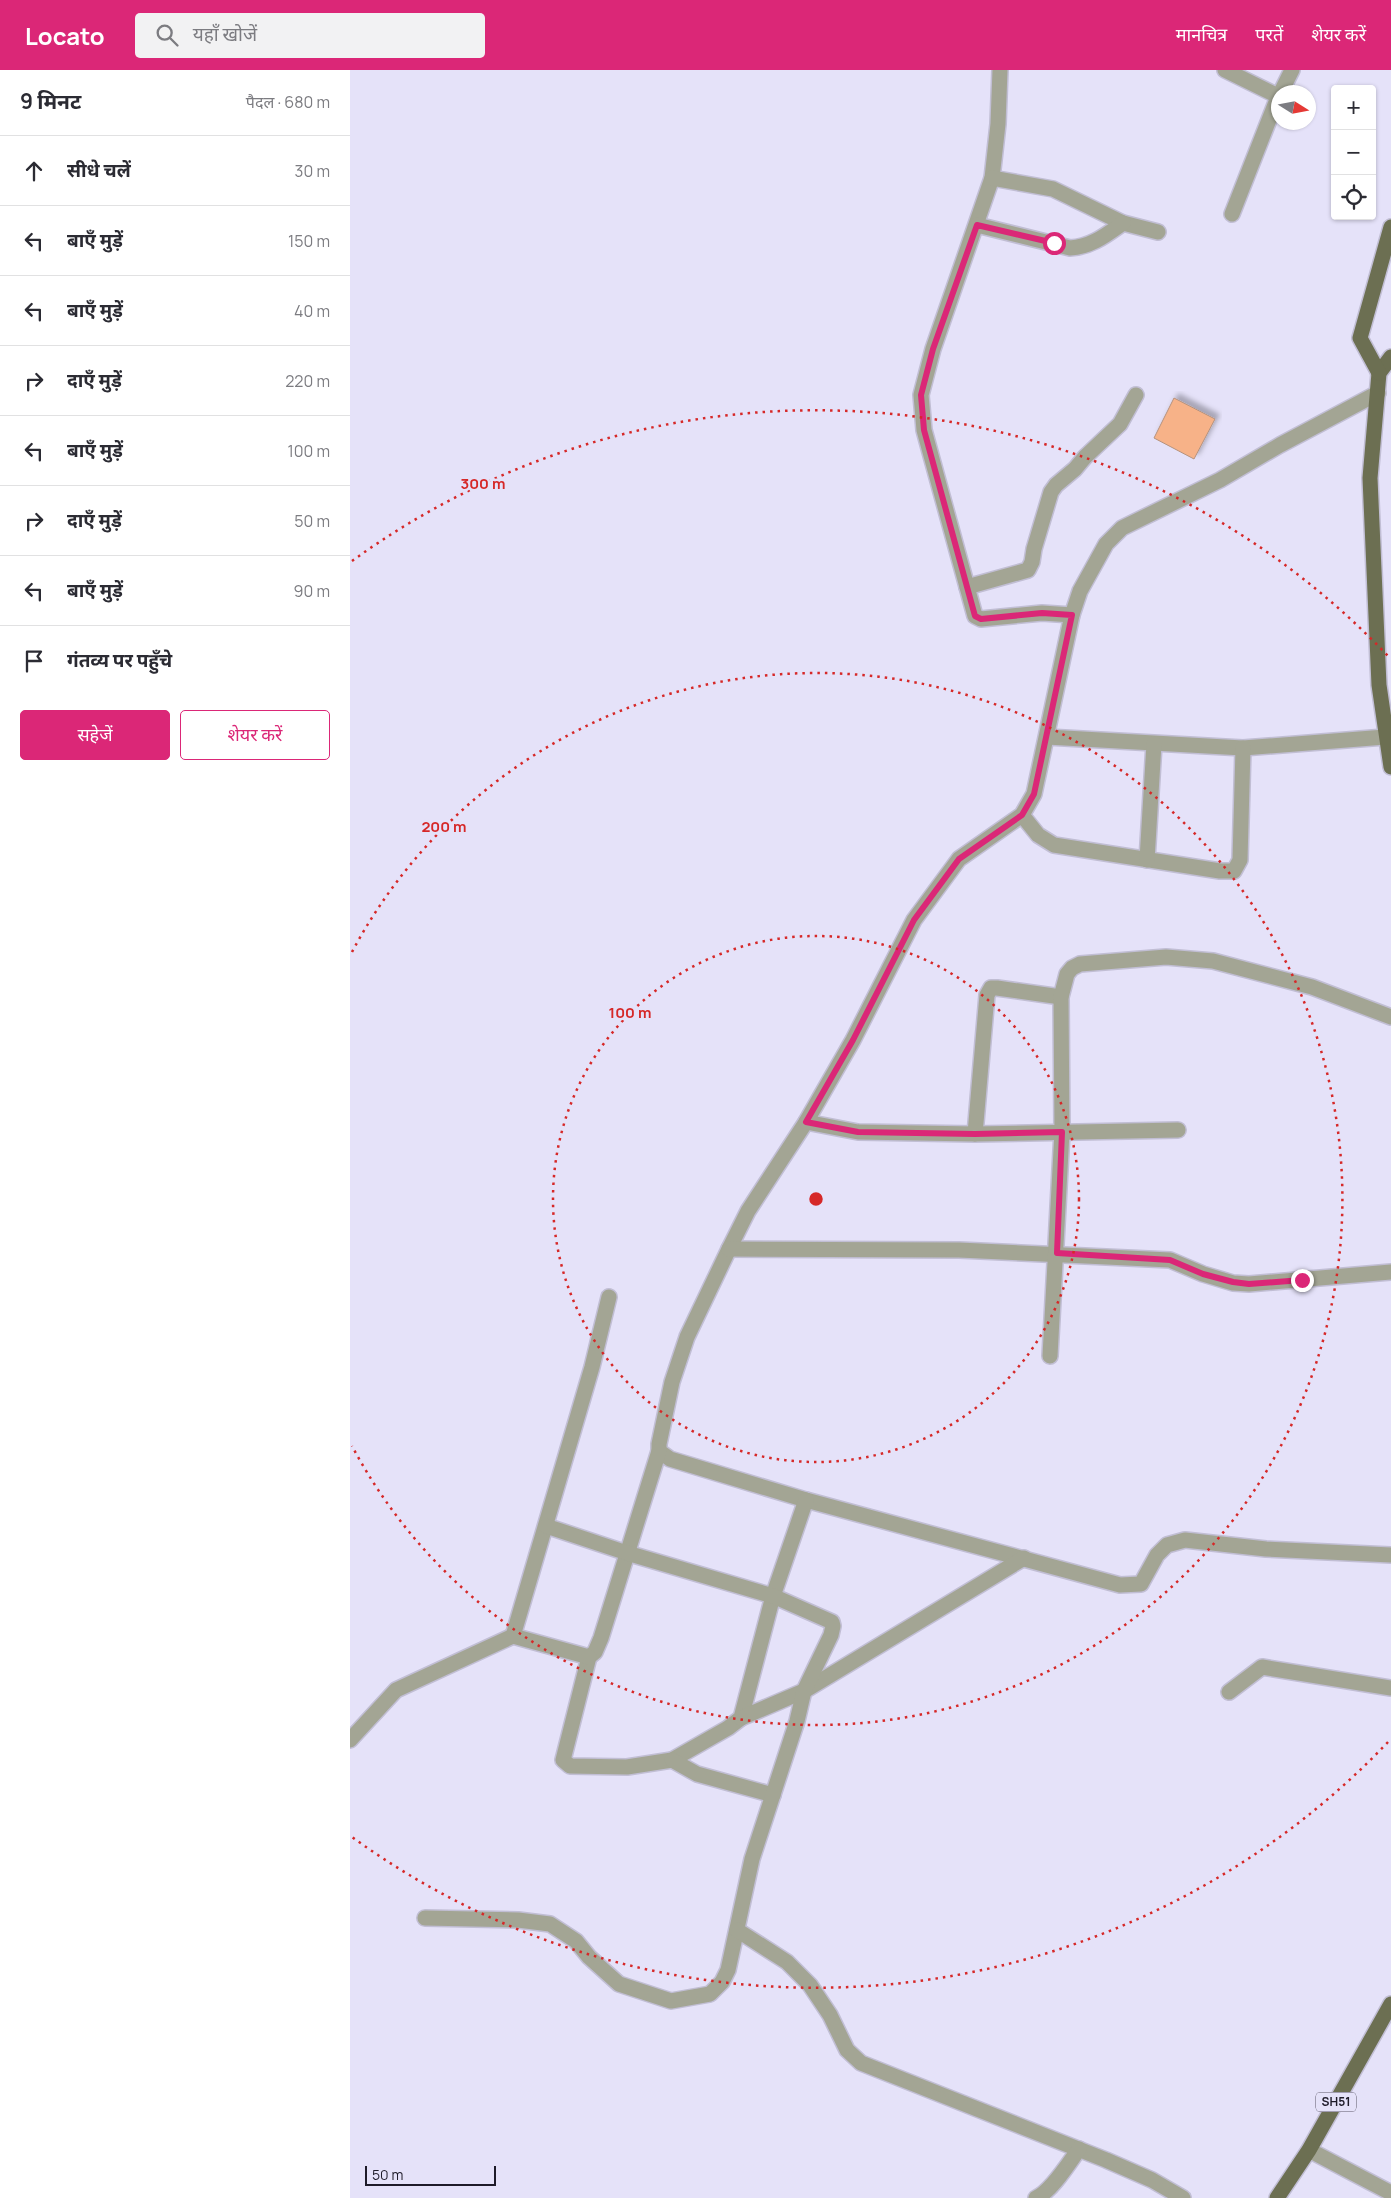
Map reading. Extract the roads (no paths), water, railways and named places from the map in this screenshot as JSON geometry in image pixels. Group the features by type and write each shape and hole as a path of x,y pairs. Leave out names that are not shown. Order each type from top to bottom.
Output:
{"main road":[{"path":"1391,227 1360,338 1379,373 1370,478 1379,684 1391,767"},
{"path":"1379,373 1391,357"},
{"name":"SH51","path":"1277,2198 1309,2150 1391,2004"}],"street":[{"path":"1000,70 998,124 992,178 933,349 921,395 924,430 967,587 972,612 975,616 981,619 1042,613 1072,615"},
{"path":"1225,70 1271,93"},
{"path":"1284,85 1292,70"},
{"path":"1232,214 1271,114"},
{"path":"992,178 1053,189 1123,223 1158,232"},
{"path":"977,225 1070,248 1082,247 1098,240 1123,223"},
{"path":"1024,1558 804,1691 741,1718 728,1728 672,1760 627,1767 570,1766 563,1760 589,1657 595,1652 601,1638 659,1452 663,1420 672,1382 687,1337 748,1211 806,1122 853,1040 914,920 959,859 1022,815 1034,794 1072,615 1080,591 1106,544 1122,528 1220,480 1280,445 1378,393"},
{"path":"967,587 1028,570 1032,562 1051,492 1056,484 1075,469 1085,456 1120,424 1136,395"},
{"path":"1047,737 1243,748 1386,736"},
{"path":"1147,860 1154,744"},
{"path":"1022,815 1038,835 1054,845 1220,871 1234,871 1240,860 1243,748"},
{"path":"1050,1356 1062,1132 1061,997 1067,974 1072,968 1080,964 1166,957 1213,960 1312,987 1391,1017"},
{"path":"975,1134 987,995 991,988 1061,997"},
{"path":"806,1122 858,1132 975,1134 1178,1130"},
{"path":"729,1249 959,1250 1057,1253 1170,1260 1203,1274 1249,1284 1391,1272"},
{"path":"513,1636 592,1367 609,1297"},
{"path":"659,1452 670,1459 806,1500 1120,1584 1141,1584 1158,1555 1168,1545 1185,1540 1266,1549 1391,1555"},
{"path":"741,1718 773,1596 806,1500"},
{"path":"425,1918 518,1920 550,1924 576,1941 619,1984 671,2001 710,1994 722,1982 728,1970 752,1859 797,1721 804,1691 831,1635 833,1626 829,1620 773,1596 627,1553 546,1526"},
{"path":"350,1740 396,1690 513,1636 589,1657"},
{"path":"1230,1692 1262,1667 1391,1688"},
{"path":"672,1760 697,1774 773,1795"},
{"path":"737,1930 787,1962 810,1985 830,2015 847,2050 860,2063 1079,2149 1152,2180 1183,2198"},
{"path":"1036,2198 1049,2188 1079,2149"},
{"path":"1309,2150 1391,2194"}]}
